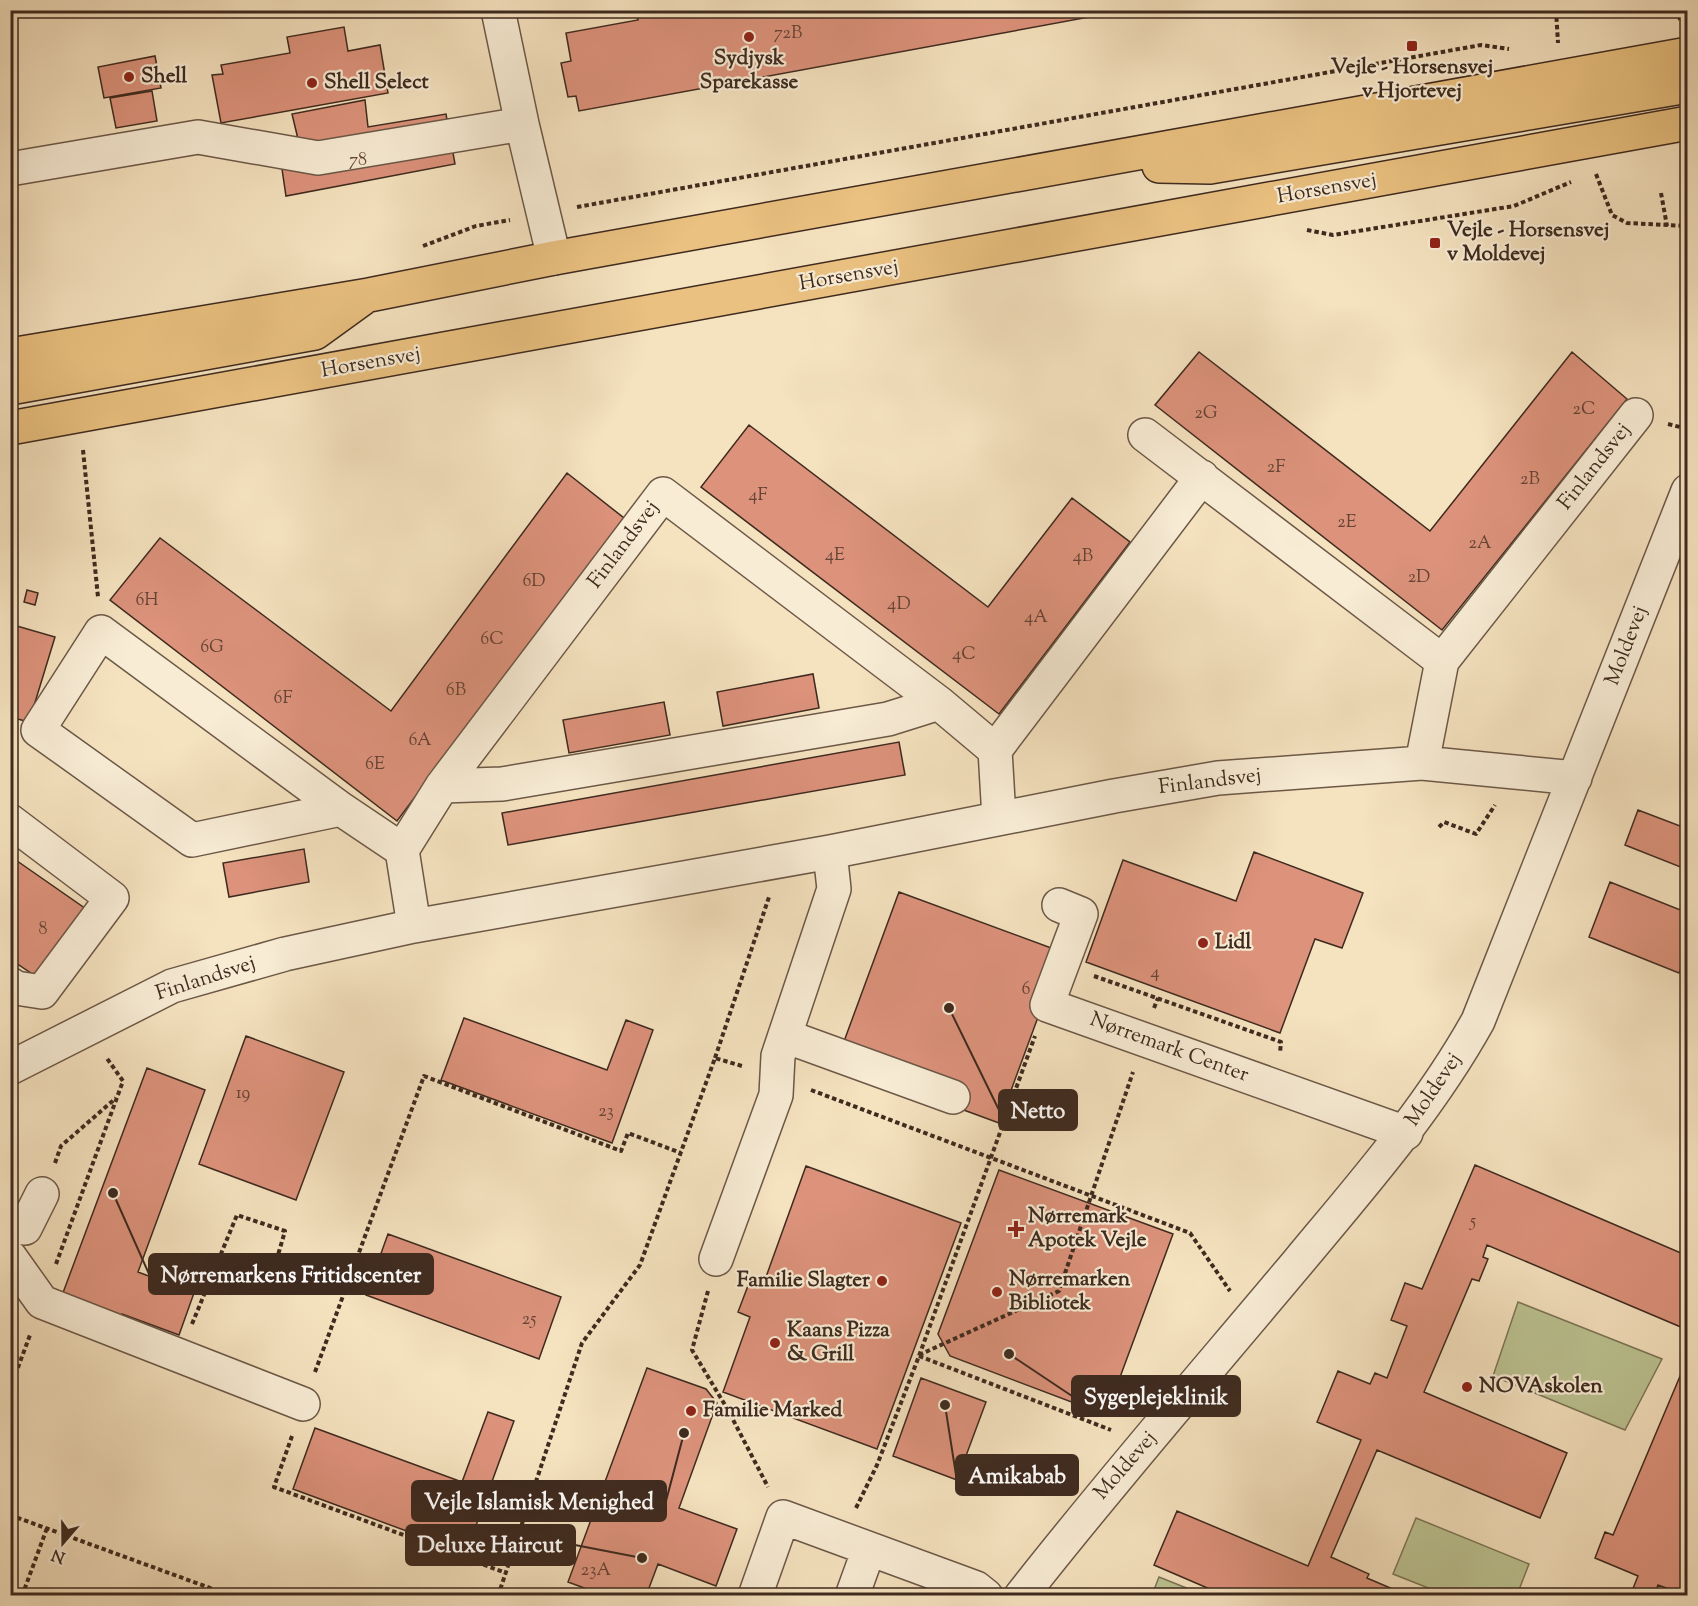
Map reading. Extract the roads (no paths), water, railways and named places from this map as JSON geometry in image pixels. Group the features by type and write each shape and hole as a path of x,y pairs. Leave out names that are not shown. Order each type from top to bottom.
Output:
{"main road":[{"path":"10,355 369,295 554,258 1076,166 1684,39"},
{"path":"1076,166 1210,167 1688,86"},
{"name":"Horsensvej","path":"10,428 1688,123"},
{"path":"10,388 315,333 369,295"}],"street":[{"path":"498,10 554,258"},
{"path":"10,169 198,137 318,158 522,124"},
{"name":"Finlandsvej","path":"1422,763 1442,661 1636,415"},
{"path":"1145,435 1442,661"},
{"path":"999,818 995,750 1202,477"},
{"name":"Moldevej","path":"1021,1596 1092,1505 1146,1444 1406,1133 1462,1049 1478,1021 1688,490"},
{"name":"Finlandsvej","path":"402,850 442,786 663,494 939,703 995,750"},
{"path":"341,809 192,840 38,730 101,632 341,809 402,850 414,926"},
{"path":"442,786 502,784 888,719 939,703"},
{"name":"Finlandsvej","path":"10,1068 172,986 285,954 414,926 830,852 1218,778 1422,763 1575,778"},
{"path":"10,820 112,898 42,992 16,988 10,984"},
{"path":"716,1259 776,1095 780,1056 834,889 830,852"},
{"name":"Nørremark Center","path":"1059,905 1081,914 1047,1005 1406,1133"},
{"path":"780,1056 953,1097"},
{"path":"10,1225 25,1228 42,1194"},
{"path":"10,1257 42,1302 303,1404"},
{"path":"755,1596 783,1517 976,1588 986,1596"},
{"path":"852,1596 855,1544"}],"place":[{"name":"Sydjysk Sparekasse","path":"749,37"},
{"name":"Vejle - Horsensvej v Hjortevej","path":"1412,46"},
{"name":"Shell","path":"129,77"},
{"name":"Shell Select","path":"312,83"},
{"name":"Vejle - Horsensvej v Moldevej","path":"1435,243"},
{"name":"Lidl","path":"1203,943"},
{"name":"Netto","path":"949,1008"},
{"name":"Nørremarkens Fritidscenter","path":"113,1193"},
{"name":"Nørremark Apotek Vejle","path":"1016,1229"},
{"name":"Familie Slagter","path":"882,1281"},
{"name":"Nørremarken Bibliotek","path":"997,1292"},
{"name":"Kaans Pizza & Grill","path":"775,1343"},
{"name":"Sygeplejeklinik","path":"1009,1354"},
{"name":"NOVAskolen","path":"1467,1387"},
{"name":"Amikabab","path":"945,1405"},
{"name":"Familie Marked","path":"691,1411"},
{"name":"Vejle Islamisk Menighed","path":"684,1433"},
{"name":"Deluxe Haircut","path":"642,1558"}]}
